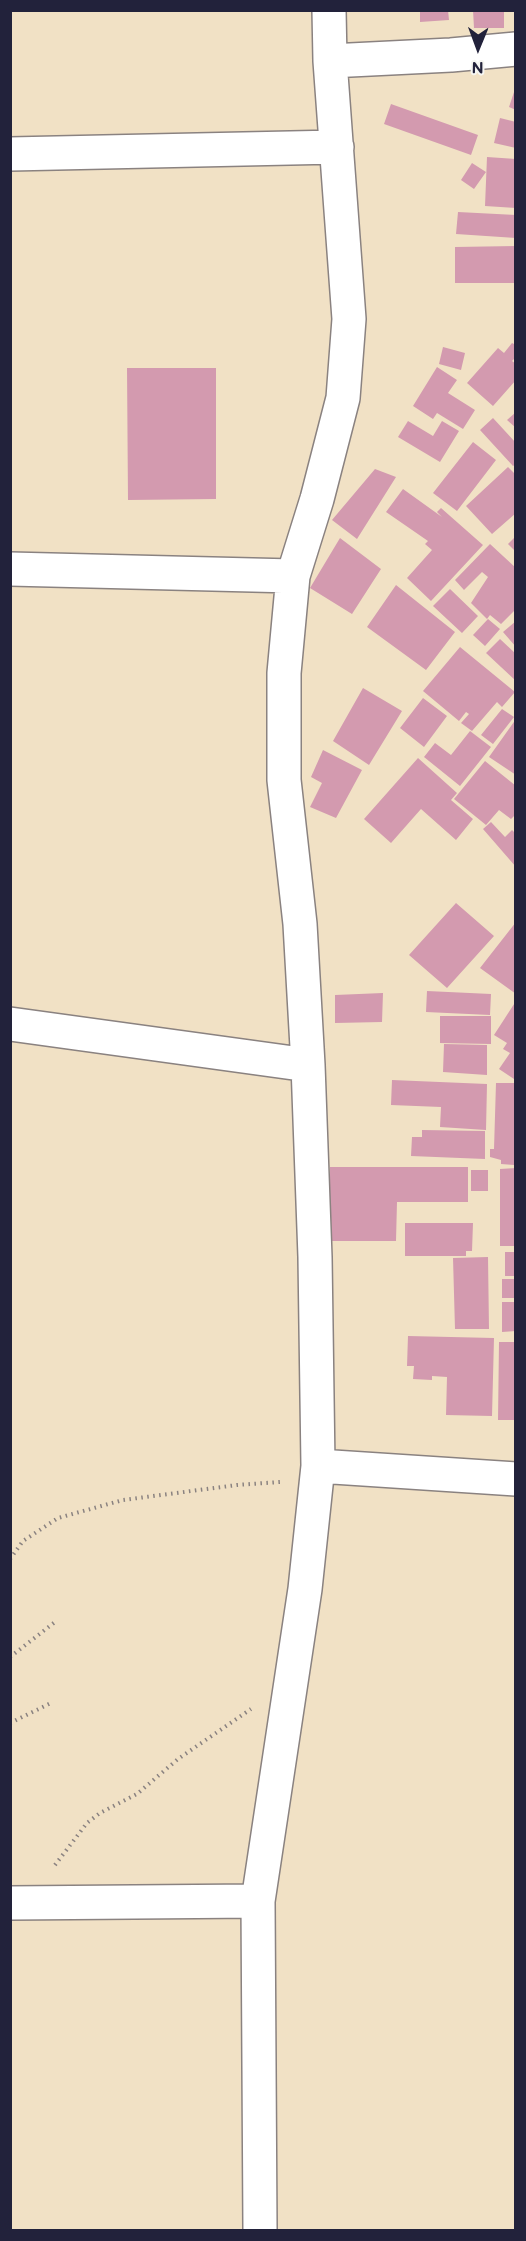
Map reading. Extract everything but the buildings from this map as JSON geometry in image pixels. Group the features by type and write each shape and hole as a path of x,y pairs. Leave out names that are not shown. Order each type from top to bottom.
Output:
{"street":[{"path":"260,2230 258,1901 305,1590 317,1473 315,1257 308,1065 300,924 284,780 284,673 293,576 317,499 343,398 349,319 328,10"},
{"path":"330,62 516,49"},
{"path":"10,154 337,147"},
{"path":"10,569 293,576"},
{"path":"10,1024 308,1065"},
{"path":"317,1473 516,1479"},
{"path":"22,1904 258,1901"}],"path":[{"path":"10,1559 23,1541 58,1518 123,1500 317,1473"},
{"path":"10,1657 55,1622"},
{"path":"22,1904 44,1882 87,1823 100,1813 137,1794 178,1759 214,1733 290,1685"},
{"path":"10,1723 53,1702"}]}
